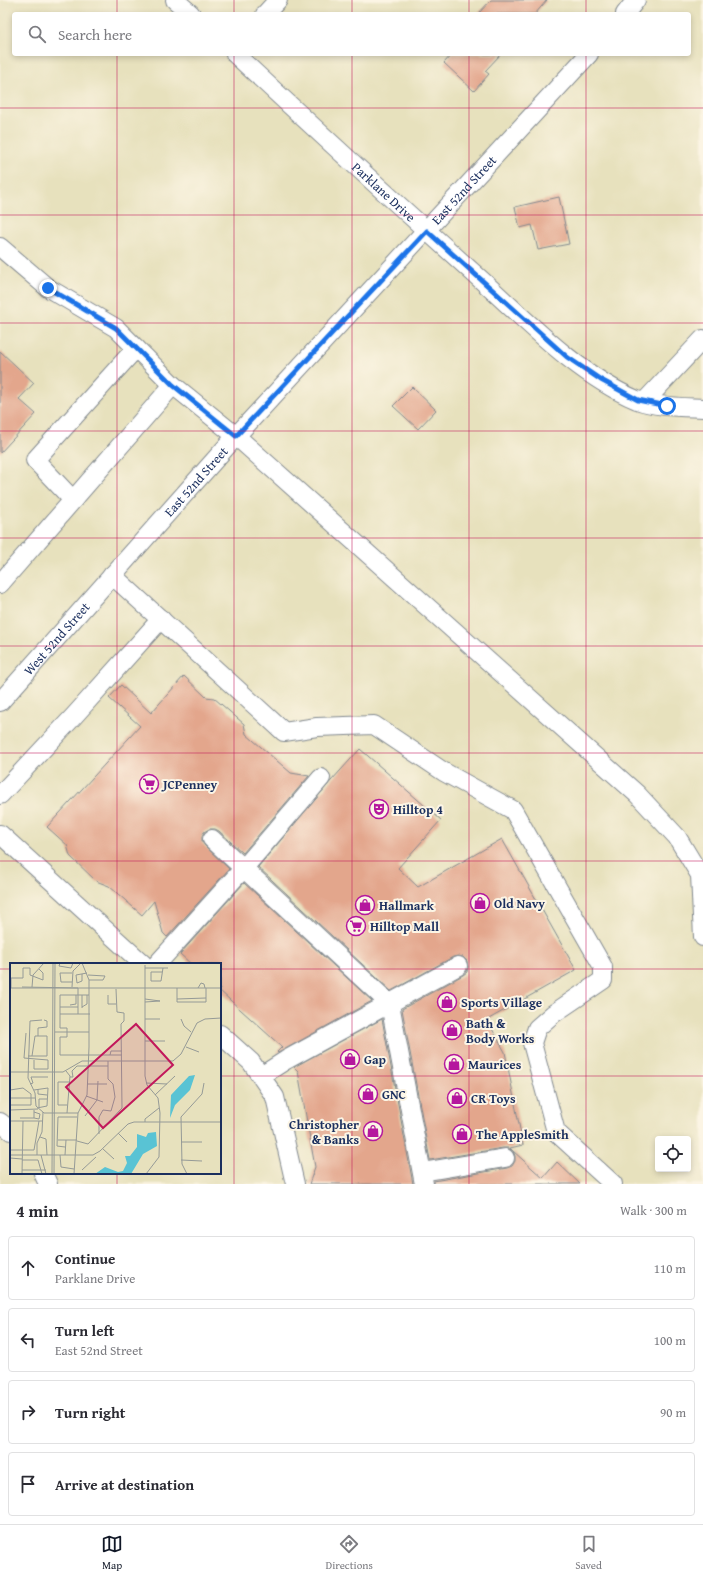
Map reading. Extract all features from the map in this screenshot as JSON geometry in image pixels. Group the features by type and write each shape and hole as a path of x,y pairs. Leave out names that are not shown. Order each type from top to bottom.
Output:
{"street":[{"path":"175,0 189,12"},
{"path":"267,12 278,0"},
{"path":"627,12 636,0"},
{"name":"Parklane Drive","path":"237,56 427,231 567,357 601,380 638,400 667,406 703,408"},
{"name":"East 52nd Street","path":"112,575 236,436 587,56"},
{"path":"0,247 48,288 116,328 173,385 236,436 637,794 676,836 700,875 703,937"},
{"path":"645,401 703,339"},
{"path":"73,500 35,460 136,348"},
{"path":"0,584 173,385"},
{"path":"112,575 284,732 316,727 374,725 444,772 513,810 603,967 603,980 553,1014 537,1028 532,1043 556,1132 613,1184"},
{"name":"West 52nd Street","path":"0,702 112,575"},
{"path":"0,795 74,716 161,619"},
{"path":"158,963 243,869 321,778"},
{"path":"0,834 143,963"},
{"path":"212,839 390,1004 423,1178 506,1158"},
{"path":"260,1076 286,1060 458,966"},
{"path":"221,1035 251,1062 275,1097 295,1184"},
{"path":"0,1122 10,1130"},
{"path":"43,1174 48,1184"}],"building":[{"path":"491,0 547,0 537,12 480,12"},
{"path":"450,56 499,56 485,71 489,74 474,91 444,63"},
{"path":"559,197 569,244 538,250 532,225 520,228 515,207"},
{"path":"0,351 34,383 19,399 36,414 0,453"},
{"path":"412,387 436,410 418,429 393,406"},
{"path":"184,676 206,697 214,698 244,724 246,734 291,773 309,776 243,853 219,831 209,829 204,832 202,842 229,869 167,937 163,933 154,901 142,915 109,886 96,881 70,856 67,845 47,827 140,726 109,698 121,685 151,713"},
{"path":"360,749 441,820 398,868 418,887 502,839 576,970 487,1020 505,1052 523,1145 510,1148 513,1151 508,1148 503,1148 430,1160 402,1009 463,975 467,972 467,961 463,957 453,957 391,991 258,867"},
{"path":"244,883 372,1001 278,1053 277,1052 282,1047 221,992 221,963 190,963 180,954"},
{"path":"382,1019 413,1184 309,1184 315,1167 298,1071 294,1067"},
{"path":"513,1151 543,1178 557,1162 580,1184 434,1184 434,1181 512,1166 515,1161"}],"place":[{"name":"JCPenney","path":"149,784"},
{"name":"Hilltop 4","path":"379,809"},
{"name":"Old Navy","path":"480,903"},
{"name":"Hallmark","path":"365,905"},
{"name":"Hilltop Mall","path":"356,926"},
{"name":"Sports Village","path":"447,1002"},
{"name":"Bath & Body Works","path":"452,1030"},
{"name":"Gap","path":"350,1059"},
{"name":"Maurices","path":"454,1064"},
{"name":"GNC","path":"368,1094"},
{"name":"CR Toys","path":"457,1098"},
{"name":"Christopher & Banks","path":"373,1131"},
{"name":"The AppleSmith","path":"462,1134"}],"route":[{"path":"48,288 116,328 173,385 236,436 427,231 567,357 601,380 638,400 667,406"}]}
